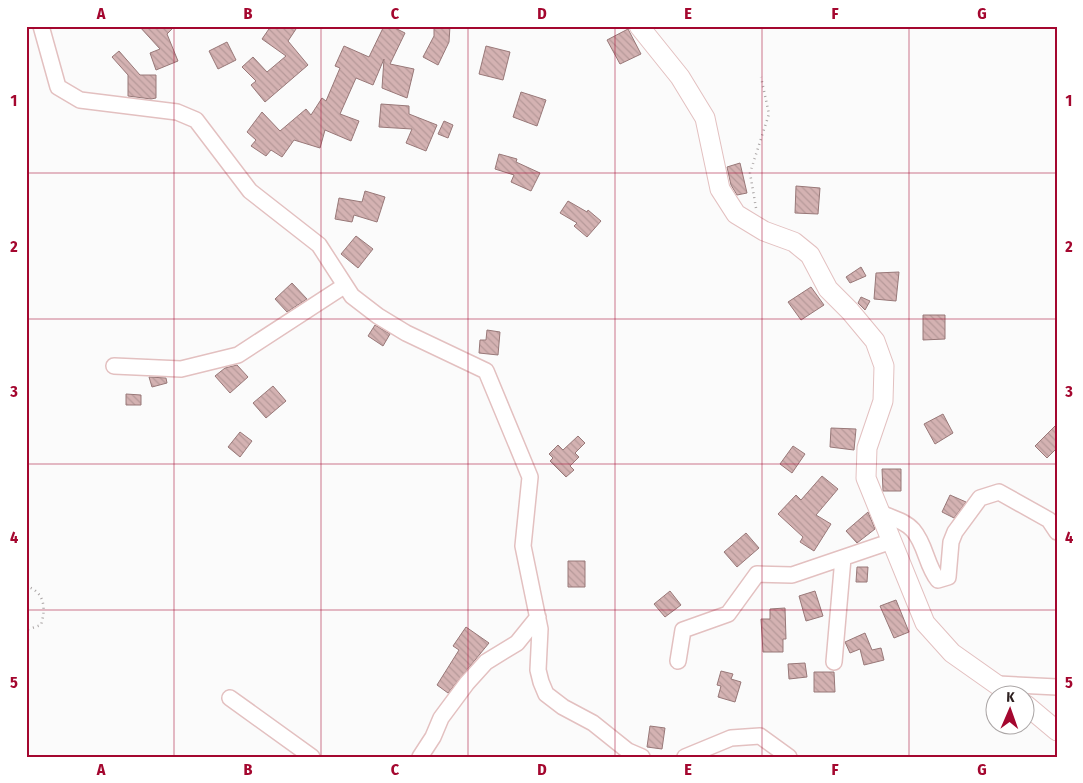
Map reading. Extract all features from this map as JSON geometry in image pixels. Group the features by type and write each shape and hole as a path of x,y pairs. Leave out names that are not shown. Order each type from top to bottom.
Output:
{"street":[{"path":"41,26 58,86 80,100 177,112 196,120 250,191 319,245 352,296 378,316 406,333 486,370 530,477 523,546 540,629 538,670 541,682 546,694 563,708 592,723 628,750 642,757"},
{"path":"639,26 680,77 704,118 720,189 736,214 764,231 794,242 810,255 828,289 850,310 875,341 884,366 883,401 867,448 866,478 925,623 952,652 1001,686"},
{"path":"114,366 181,369 238,355 344,286"},
{"path":"881,513 900,520 913,530 922,547 930,571 938,580 948,577 952,542 956,532 980,498 999,492 1016,499 1030,510 1049,520 1057,532"},
{"path":"678,661 682,630 728,614 756,574 792,575 892,541"},
{"path":"834,662 843,558"},
{"path":"420,757 441,718 467,683 486,662 517,643 538,617"},
{"path":"998,684 1057,687"},
{"path":"230,698 312,757"},
{"path":"1036,713 1057,731"},
{"path":"685,757 731,738 760,736 788,757"}],"path":[{"path":"762,77 769,114 750,173 753,200 764,231"},
{"path":"26,586 32,588 41,596 46,610 41,625 26,630"}],"building":[{"path":"139,26 175,26 167,34 178,61 156,70 150,53 160,49"},
{"path":"271,26 298,26 288,41 308,65 265,102 251,85 256,81 242,67 253,57 267,72 286,56 262,39"},
{"path":"384,26 391,26 405,33 390,64 414,69 407,98 382,88 384,59 373,85 356,78 340,114 359,121 351,141 325,130 320,148 294,140 282,157 271,150 266,156 251,146 256,140 247,132 262,112 280,131 306,109 311,115 322,98 326,101 340,68 335,66 344,46 369,57"},
{"path":"434,26 450,26 449,42 438,65 423,57 434,36"},
{"path":"628,29 641,54 620,64 607,40"},
{"path":"227,42 236,60 218,69 209,51"},
{"path":"486,46 510,52 503,80 479,74"},
{"path":"119,51 140,75 156,75 156,98 128,96 128,75 112,57"},
{"path":"521,92 546,100 537,126 513,117"},
{"path":"381,104 409,106 409,114 437,125 426,151 406,143 412,129 379,127"},
{"path":"444,121 453,125 448,138 438,134"},
{"path":"499,154 517,159 516,162 540,173 531,191 511,182 514,175 495,169"},
{"path":"740,163 747,193 737,195 731,185 727,167"},
{"path":"796,186 820,188 818,214 795,213"},
{"path":"365,191 385,197 377,222 354,215 352,222 335,219 339,198 362,202"},
{"path":"568,201 587,212 588,210 601,221 587,237 574,226 577,223 560,213"},
{"path":"356,236 373,249 358,268 341,254"},
{"path":"861,267 866,276 850,283 846,277"},
{"path":"899,272 896,301 874,299 876,273"},
{"path":"292,283 307,299 287,312 275,299"},
{"path":"811,287 824,305 801,320 788,302"},
{"path":"861,297 870,301 865,310 858,303"},
{"path":"923,315 945,315 945,339 923,340"},
{"path":"375,325 390,334 383,346 368,336"},
{"path":"487,330 500,332 498,355 479,353 480,340 486,340"},
{"path":"237,365 248,377 230,393 215,376 225,368"},
{"path":"149,377 166,378 167,383 152,387"},
{"path":"273,386 286,401 266,418 253,403"},
{"path":"126,394 141,395 141,405 126,405"},
{"path":"943,414 953,433 935,444 924,424"},
{"path":"1057,424 1057,448 1047,458 1035,446"},
{"path":"831,428 856,429 854,450 830,447"},
{"path":"240,432 252,441 240,457 228,447"},
{"path":"578,436 585,443 575,453 579,457 570,466 574,470 566,477 550,461 553,458 549,454 558,445 563,450"},
{"path":"793,446 805,454 792,473 780,464"},
{"path":"882,469 901,469 901,491 883,491"},
{"path":"822,476 838,489 816,515 831,524 814,551 800,542 803,537 778,514 796,495 801,500"},
{"path":"950,495 966,502 954,518 942,512"},
{"path":"868,512 875,529 857,543 846,531"},
{"path":"746,533 759,548 737,567 724,552"},
{"path":"568,561 585,561 585,587 568,587"},
{"path":"857,567 868,567 867,582 856,582"},
{"path":"670,591 681,605 665,617 654,604"},
{"path":"815,591 823,616 806,621 799,596"},
{"path":"896,600 909,632 894,638 880,606"},
{"path":"785,608 786,639 783,639 783,652 763,652 761,619 770,619 770,609"},
{"path":"466,627 489,643 448,693 437,685 459,650 453,646"},
{"path":"865,633 872,650 881,648 884,660 864,665 860,649 850,653 845,642"},
{"path":"805,663 807,677 789,679 788,664"},
{"path":"721,671 733,674 731,679 741,682 735,702 718,697 721,686 717,685"},
{"path":"814,672 834,672 835,692 814,692"},
{"path":"650,726 665,728 662,749 647,747"}]}
